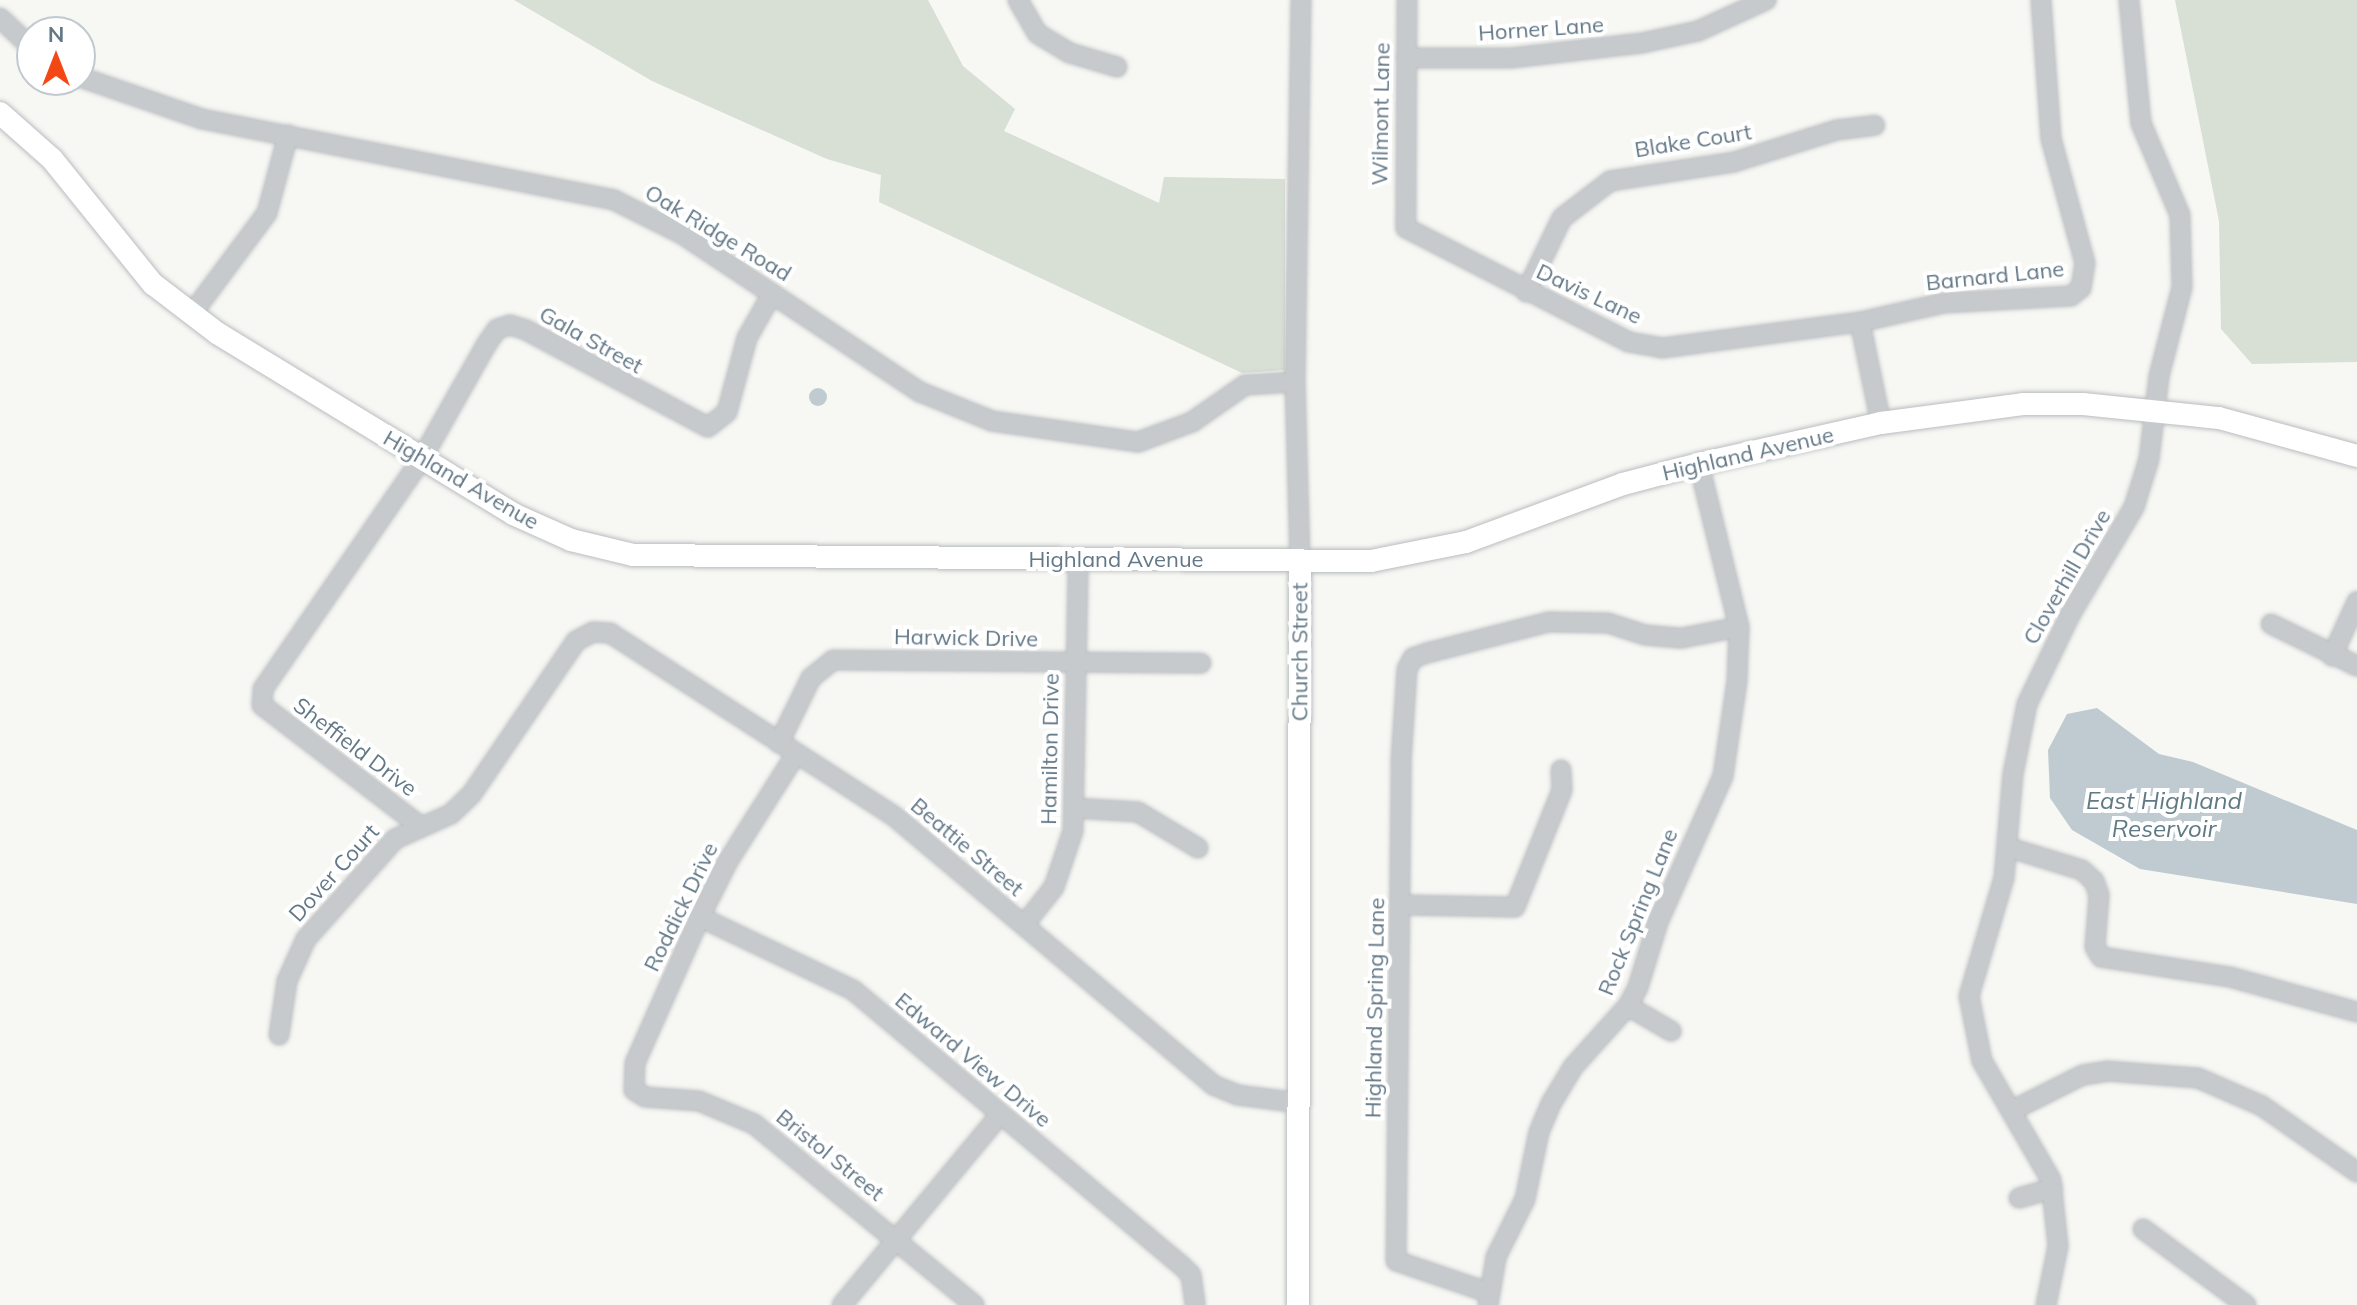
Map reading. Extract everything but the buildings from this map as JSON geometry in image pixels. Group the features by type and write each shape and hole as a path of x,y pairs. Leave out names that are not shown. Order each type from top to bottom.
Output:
{"main road":[{"name":"Highland Avenue","path":"0,113 52,159 153,284 191,315 421,460 540,528 633,555 1300,561 1425,553 1623,484 1699,464 1881,423 2023,404 2154,410 2275,430 2357,456"},
{"name":"Church Street","path":"1298,1305 1300,561"}],"street":[{"path":"1018,0 1038,34 1070,53 1117,67"},
{"name":"Church Street","path":"1300,561 1295,382 1301,0"},
{"name":"Wilmont Lane","path":"1406,228 1407,0"},
{"name":"Horner Lane","path":"1406,58 1511,58 1642,43 1698,31 1766,0"},
{"name":"Barnard Lane","path":"1860,322 1989,297 2071,296 2081,288 2085,263 2055,168 2041,0"},
{"name":"Cloverhill Drive","path":"2046,1305 2058,1246 2053,1188 2013,1110 1982,1061 1969,996 1972,971 1998,905 2027,704 2070,615 2134,507 2149,459 2154,410 2182,287 2185,247 2180,215 2141,123 2129,0"},
{"path":"0,18 16,33"},
{"name":"Oak Ridge Road","path":"96,83 202,119 614,200 682,234 920,392 958,411 1036,430 1138,442 1192,422 1245,385 1295,382"},
{"name":"Blake Court","path":"1526,292 1562,218 1610,181 1734,162 1837,130 1875,125"},
{"path":"191,315 267,213 288,135"},
{"name":"Davis Lane","path":"1406,228 1629,342 1662,348 1860,322"},
{"name":"Gala Street","path":"262,705 263,689 421,460 497,329 510,325 697,425 718,424 727,412 747,338 772,294"},
{"path":"1860,322 1881,423"},
{"name":"Rock Spring Lane","path":"1489,1299 1496,1257 1525,1199 1539,1132 1552,1102 1573,1067 1628,1006 1658,922 1723,776 1737,681 1739,627 1699,464"},
{"name":"Hamilton Drive","path":"1024,925 1060,873 1074,808 1078,559"},
{"path":"2332,656 2357,602"},
{"name":"Highland Spring Lane","path":"1489,1299 1396,1261 1401,762 1407,669 1413,658 1549,622 1608,623 1645,635 1682,638 1739,627"},
{"path":"2271,624 2357,666"},
{"name":"Beattie Street","path":"593,632 610,633 894,816 1213,1085 1252,1098 1300,1103"},
{"name":"Dover Court","path":"279,1035 287,981 306,939 395,839 451,814 471,795 576,641 593,632"},
{"name":"Harwick Drive","path":"779,743 811,678 833,660 1201,663"},
{"name":"Sheffield Drive","path":"262,705 420,826"},
{"name":"Roddick Drive","path":"634,1090 635,1063 700,917 728,861 796,754"},
{"path":"1400,905 1515,907 1562,790 1561,770"},
{"path":"1074,808 1138,812 1198,848"},
{"path":"2007,847 2082,870 2094,881 2099,895 2095,947 2101,957 2230,977 2357,1012"},
{"name":"Edward View Drive","path":"700,917 853,990 1191,1275 1195,1305"},
{"path":"1628,1006 1671,1031"},
{"path":"2013,1110 2083,1075 2107,1071 2198,1078 2262,1106 2357,1172"},
{"name":"Bristol Street","path":"634,1090 645,1097 699,1101 754,1124 974,1305"},
{"path":"842,1305 1000,1115"},
{"path":"2019,1198 2053,1188"},
{"path":"2143,1229 2246,1305"}],"shaded area":[{"path":"514,0 928,0 963,66 1015,109 1004,131 1159,203 1164,177 1285,179 1285,370 1242,373 879,202 881,175 827,159 652,81"},
{"path":"2175,0 2357,0 2357,362 2252,364 2221,329 2219,221"}],"water":[{"path":"818,388 827,397 818,406 809,397"},
{"name":"East Highland Reservoir","path":"2097,708 2159,754 2193,762 2357,830 2357,904 2140,869 2072,830 2050,798 2048,750 2067,714"}]}
